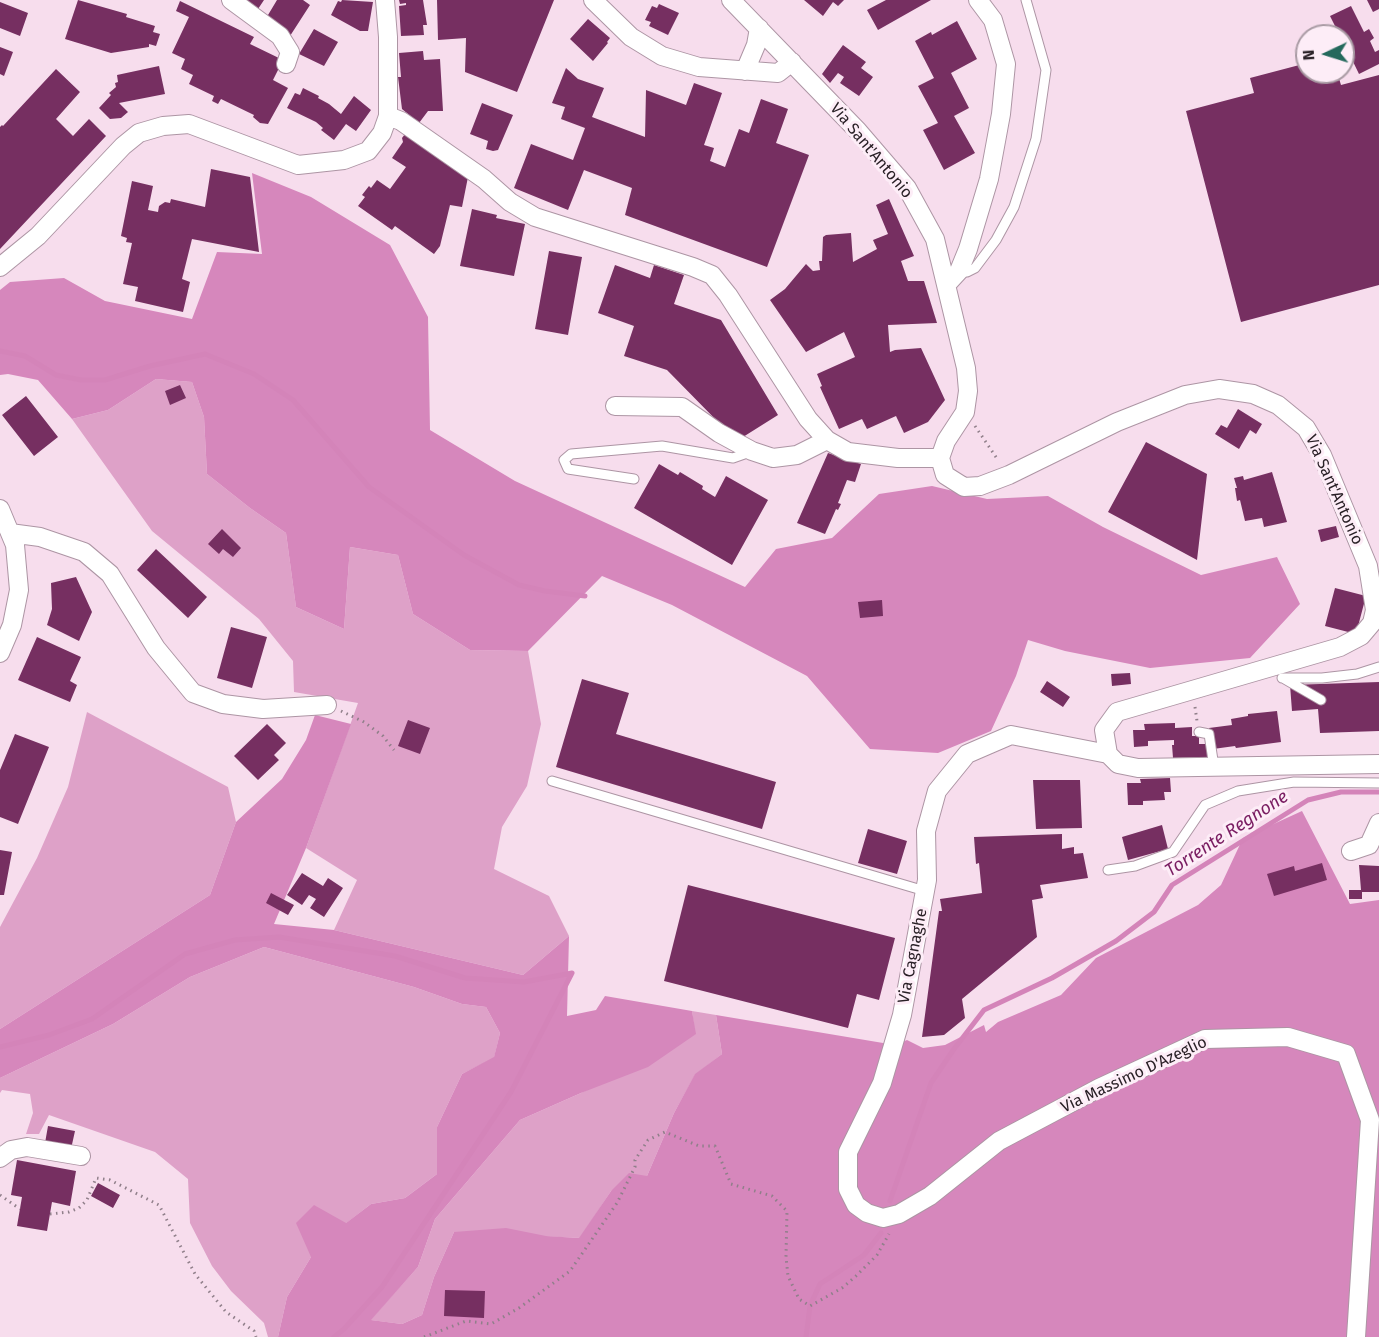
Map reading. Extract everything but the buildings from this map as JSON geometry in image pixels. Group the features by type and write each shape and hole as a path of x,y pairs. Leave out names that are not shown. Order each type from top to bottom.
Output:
{"street":[{"path":"231,0 280,36 290,52 286,64"},
{"path":"0,267 38,236 123,146 139,133 163,126 189,124 298,165 344,160 368,151 382,133 388,116 388,37 385,0"},
{"path":"593,0 631,37 662,56 699,67 778,73 792,62"},
{"name":"Via Sant'Antonio","path":"731,0 858,132 907,188 953,278 968,391 965,412 946,441 940,458 945,475 964,487 980,486 1009,475 1117,422 1185,395 1219,389 1253,394 1278,405 1306,428 1322,455 1368,566 1375,610 1372,623 1361,636 1275,674 1188,690 1117,712 1104,730 1108,754"},
{"path":"953,278 968,249 989,178 1001,114 1006,64 993,20 978,0"},
{"path":"745,71 756,45 759,28"},
{"path":"388,116 401,122 484,179 510,202 535,217 712,275 728,295 808,419 827,440 848,452 898,458 940,458"},
{"path":"615,406 682,407 719,433 752,451 773,458 797,454 827,440"},
{"path":"0,508 15,545 19,590 12,625 0,652"},
{"path":"10,533 40,537 84,552 110,574 156,648 193,693 223,704 263,709 327,705"},
{"name":"Via Cagnaghe","path":"894,1215 883,1218 867,1213 856,1205 849,1189 848,1152 882,1083 902,1015 927,880 926,831 937,791 967,754 1011,735 1108,754"},
{"path":"1108,754 1118,764 1138,768 1379,764"},
{"path":"1351,851 1369,844 1379,823"},
{"name":"Via Massimo D'Azeglio","path":"894,1215 912,1209 999,1141 1100,1088 1205,1039 1288,1037 1346,1054 1370,1120 1356,1337"},
{"path":"0,1158 11,1150 27,1148 81,1156"}],"lane":[{"path":"953,278 975,268 996,240 1014,207 1036,139 1046,70 1026,0"},
{"path":"634,479 568,469 564,460 571,454 662,446 733,458 752,451"},
{"path":"1275,674 1322,678 1357,674 1379,668"},
{"path":"1275,674 1321,699"},
{"path":"1199,732 1209,734 1214,767"},
{"path":"552,781 925,891"},
{"path":"1108,870 1135,866 1173,852 1204,805 1238,791 1294,782 1379,783"}],"path":[{"path":"965,412 1009,475"},
{"path":"1195,704 1199,732"},
{"path":"327,705 364,722 383,736 394,750"},
{"path":"424,1337 466,1322 491,1324 519,1308 570,1271 617,1203 635,1167 635,1160 648,1140 666,1132 699,1146 715,1146 731,1184 772,1196 787,1211 788,1276 799,1299 810,1306 842,1288 877,1255 892,1229 894,1215"},
{"path":"50,1214 69,1212 79,1208 87,1200 96,1178 110,1180 159,1205 195,1274 226,1312 254,1331 256,1337"},
{"path":"0,1195 20,1209"}],"shaded area":[{"path":"252,173 311,197 390,245 428,317 430,430 515,481 745,587 776,549 832,538 879,494 932,486 987,499 1048,496 1103,527 1201,575 1277,557 1300,604 1250,658 1150,668 1065,651 1028,640 1016,676 991,731 938,753 870,749 807,676 672,605 602,576 528,651 470,650 413,614 398,555 350,547 344,629 296,607 286,533 207,474 204,417 192,382 156,379 108,410 72,419 38,380 8,374 0,375 0,290 10,282 64,278 105,301 192,319 217,252 262,254"},
{"path":"156,379 192,382 204,417 207,474 286,533 296,607 344,629 350,547 398,555 413,614 470,650 528,651 541,724 527,786 502,827 494,869 549,896 569,936 523,975 334,930 357,880 306,848 358,703 294,692 293,661 259,619 152,531 72,419 108,410"},
{"path":"87,712 228,787 236,822 210,895 0,1029 0,927 37,858 68,787"},
{"path":"315,715 351,724 306,848 274,924 334,930 523,975 569,936 567,1016 596,1010 605,996 692,1011 696,1034 648,1067 520,1120 435,1219 418,1267 371,1320 402,1324 422,1315 434,1277 454,1232 506,1228 546,1236 579,1238 611,1191 629,1173 647,1176 674,1113 695,1074 722,1054 716,1015 895,1045 907,1040 923,1048 945,1045 984,1025 986,1032 998,1022 1061,995 1096,958 1198,905 1221,885 1243,838 1302,811 1350,904 1379,900 1379,1337 278,1337 287,1297 311,1257 296,1223 314,1205 346,1223 371,1204 405,1198 437,1174 437,1127 462,1074 494,1057 500,1033 486,1007 462,1004 414,987 264,947 190,977 113,1024 0,1078 0,1029 210,895 236,822 282,779 306,740"},
{"path":"264,947 414,987 462,1004 486,1007 500,1033 494,1058 462,1074 437,1127 437,1174 405,1198 371,1204 345,1224 311,1257 287,1297 278,1337 268,1337 264,1323 231,1291 212,1266 190,1223 188,1179 155,1152 49,1115 39,1134 26,1134 33,1113 30,1094 2,1090 0,1093 0,1078 113,1024 190,977"},
{"path":"692,1011 716,1015 722,1054 695,1075 674,1113 647,1176 611,1191 580,1238 454,1232 434,1277 422,1315 402,1324 370,1320 418,1267 435,1219 520,1120 581,1093 695,1034"}],"waterway":[{"path":"0,351 25,356 56,375 81,380 105,380 150,366 205,354 254,374 293,400 369,487 464,555 519,585 585,596"},
{"name":"Torrente Regnone","path":"890,1201 931,1083 984,1010 1052,978 1116,941 1154,912 1172,885 1308,800 1341,792 1379,792"},
{"path":"0,1047 49,1035 92,1019 185,954 235,940 279,937 395,956 465,978 524,982 572,973"},
{"path":"334,1337 382,1287 511,1092 572,973"},
{"name":"Torrente Regnone","path":"806,1337 810,1306 820,1284 864,1255 881,1233"}]}
